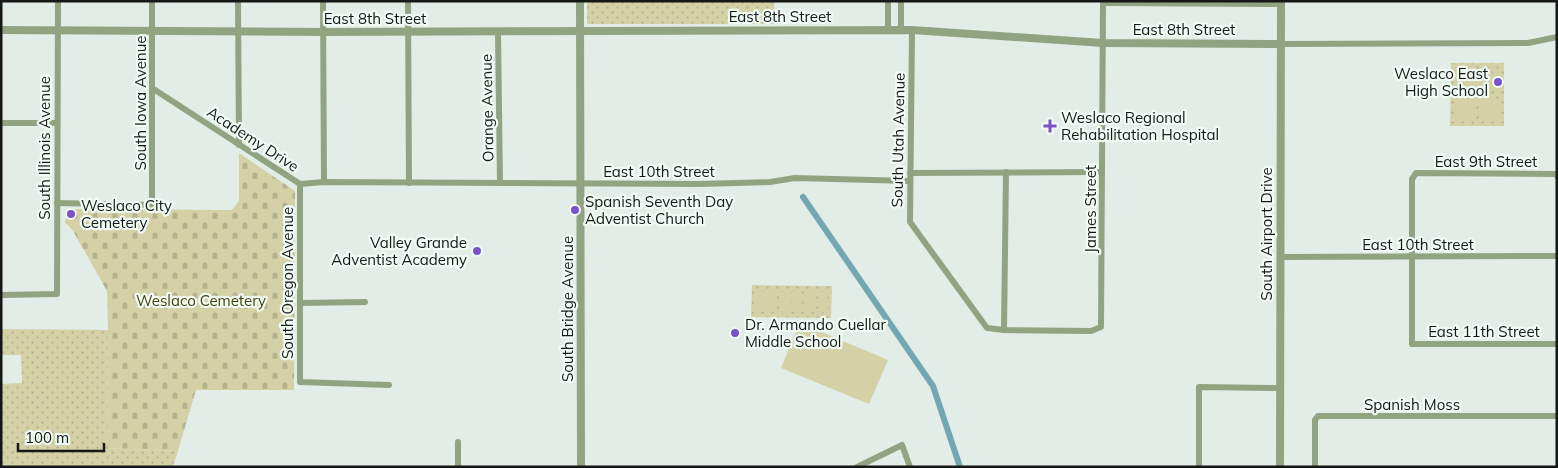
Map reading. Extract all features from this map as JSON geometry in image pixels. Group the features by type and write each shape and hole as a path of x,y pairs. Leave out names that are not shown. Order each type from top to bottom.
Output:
{"street":[{"name":"South Illinois Avenue","path":"1,295 57,294 58,1"},
{"name":"South Iowa Avenue","path":"57,204 152,205 152,1"},
{"path":"238,1 239,145"},
{"path":"323,1 324,182"},
{"path":"408,1 408,183"},
{"name":"South Bridge Avenue","path":"580,1 581,467"},
{"path":"888,1 888,30"},
{"path":"901,1 901,30"},
{"path":"1103,2 1281,2"},
{"name":"James Street","path":"1004,330 1091,331 1102,327 1103,2"},
{"name":"South Airport Drive","path":"1280,467 1281,2"},
{"name":"East 8th Street","path":"1,30 324,32 912,30 1103,43 1280,44 1528,43 1557,37"},
{"name":"South Utah Avenue","path":"912,30 910,222 987,328 1004,330"},
{"name":"Orange Avenue","path":"498,32 500,183"},
{"name":"Academy Drive","path":"152,88 300,184 324,182 408,183"},
{"path":"1,123 57,123"},
{"path":"1004,330 1006,172"},
{"path":"910,173 1102,172"},
{"name":"East 9th Street","path":"1412,256 1412,179 1416,173 1556,175"},
{"name":"East 10th Street","path":"408,183 699,184 770,182 795,178 910,181"},
{"name":"South Oregon Avenue","path":"300,184 300,382 389,385"},
{"name":"East 11th Street","path":"1412,256 1412,344 1557,344"},
{"name":"East 10th Street","path":"1280,257 1557,256"},
{"path":"300,303 365,302"},
{"path":"1199,467 1199,387 1280,388"},
{"name":"Spanish Moss","path":"1315,467 1315,420 1318,416 1557,416"},
{"path":"458,442 458,467"},
{"path":"857,467 902,445 910,467"}],"green space":[{"path":"587,1 774,1 775,24 587,24"},
{"path":"1451,63 1504,63 1504,126 1450,126"},
{"path":"1476,68 1476,89 1467,89 1467,69"},
{"path":"1454,69 1463,69 1463,89 1454,89"},
{"path":"1480,69 1489,69 1489,89 1480,89"},
{"path":"1493,69 1502,69 1502,89 1493,89"},
{"path":"1455,100 1464,100 1464,121 1454,121"},
{"path":"1489,100 1489,121 1479,121 1480,101"},
{"path":"1501,100 1501,121 1492,121 1492,101"},
{"path":"1467,101 1476,101 1476,121 1467,121"},
{"name":"Weslaco Cemetery","path":"239,153 295,191 294,390 196,390 178,451 107,448 107,291 73,231 65,222 70,209 232,210 239,201"},
{"path":"752,285 832,286 831,318 751,317"},
{"path":"777,291 777,312 767,312 767,292"},
{"path":"815,291 815,312 805,312 805,292"},
{"path":"754,292 764,292 764,312 754,312"},
{"path":"779,292 789,292 789,313 780,313"},
{"path":"792,292 802,292 802,312 792,312"},
{"path":"818,292 827,292 828,312 818,313"},
{"path":"800,323 888,360 869,404 781,368"},
{"path":"1,329 108,330 107,448 178,451 173,467 1,467 1,384 22,383 21,355 1,355"}],"waterway":[{"path":"803,197 933,386 960,467"}],"place":[{"name":"Weslaco East High School","path":"1498,82"},
{"name":"Weslaco Regional Rehabilitation Hospital","path":"1050,126"},
{"name":"Spanish Seventh Day Adventist Church","path":"575,210"},
{"name":"Weslaco City Cemetery","path":"71,214"},
{"name":"Valley Grande Adventist Academy","path":"477,251"},
{"name":"Dr. Armando Cuellar Middle School","path":"735,333"}]}
